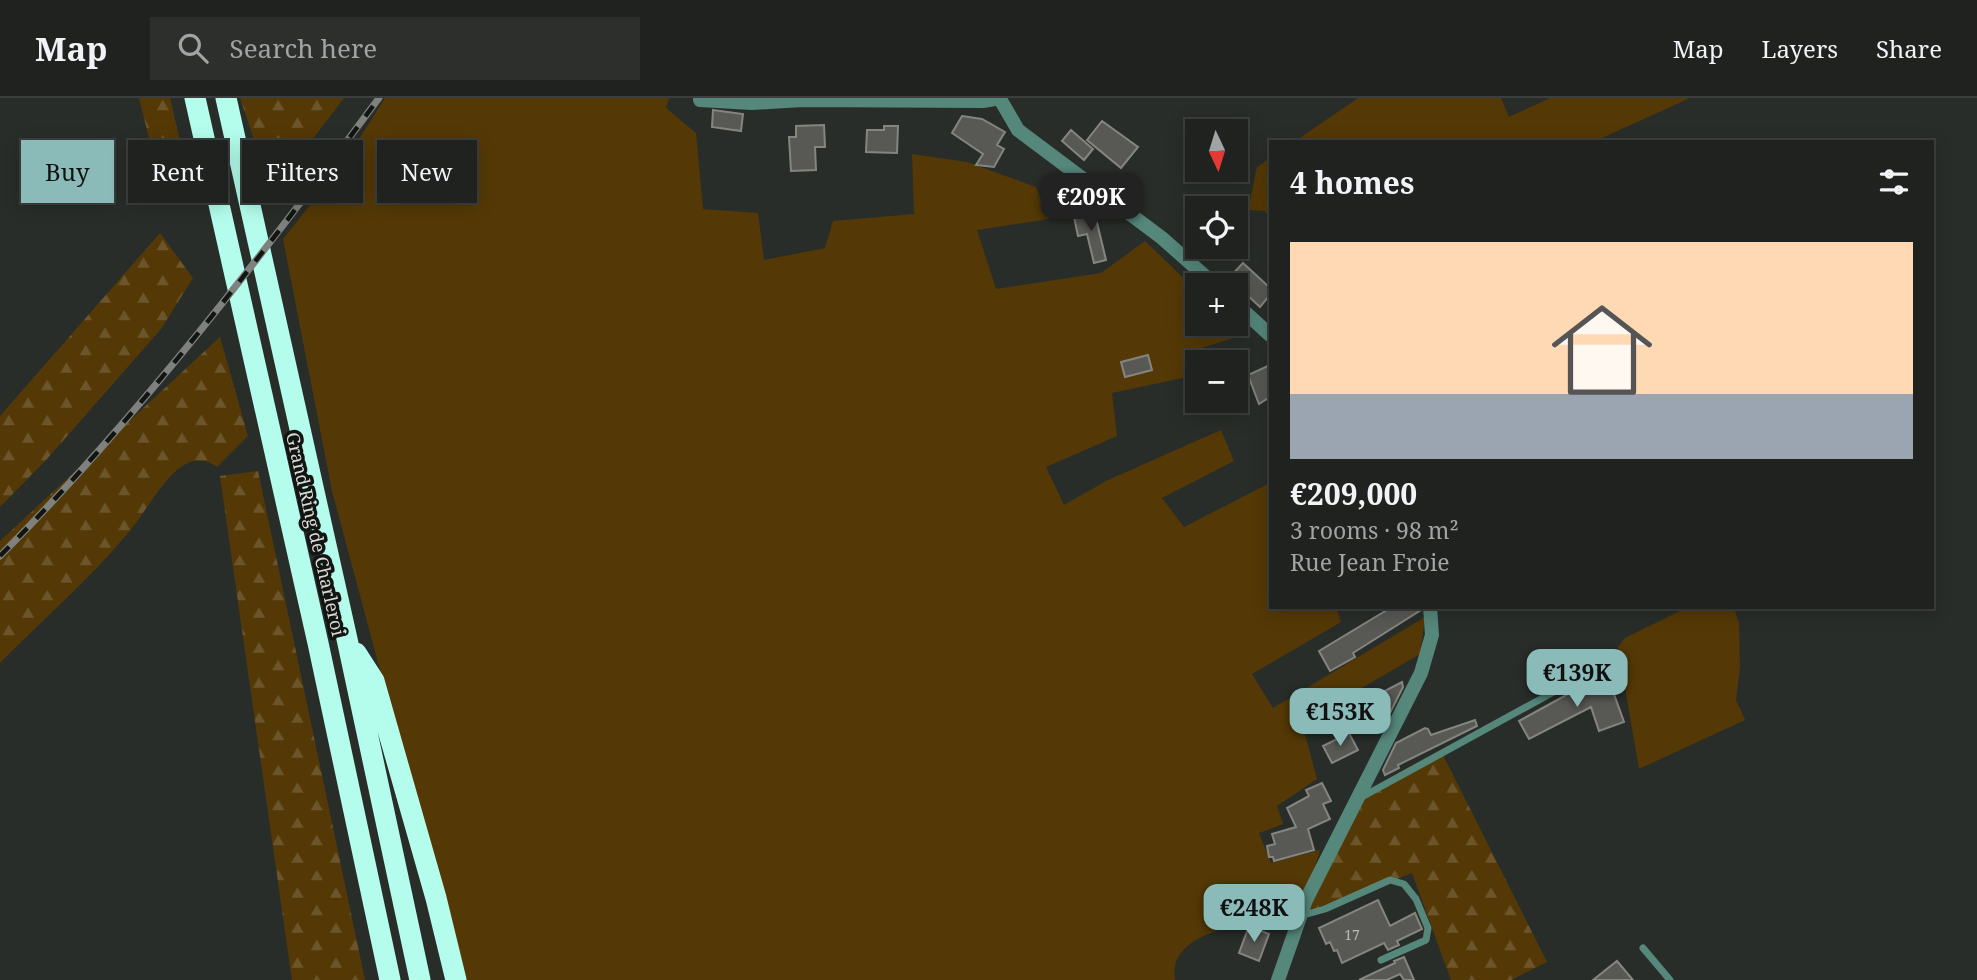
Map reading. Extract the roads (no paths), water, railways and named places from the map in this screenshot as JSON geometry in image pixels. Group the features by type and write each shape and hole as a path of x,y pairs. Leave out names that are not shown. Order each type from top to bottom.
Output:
{"highway":[{"name":"Grand Ring de Charleroi","path":"195,98 330,697 390,980"},
{"name":"Grand Ring de Charleroi","path":"226,98 420,980"},
{"path":"347,639 373,681 436,898 456,980"}],"street":[{"path":"700,100 752,103 1000,98 1018,130 1161,238 1201,273"},
{"path":"1248,315 1269,334"},
{"path":"1278,980 1306,900 1421,673 1432,635 1430,609"}],"lane":[{"path":"1356,800 1559,689"},
{"path":"1300,916 1325,909 1390,880 1404,884 1416,899 1429,928 1426,940 1381,960"},
{"path":"1643,948 1670,980"}],"railway":[{"path":"0,556 102,447 198,334 379,98"}]}
